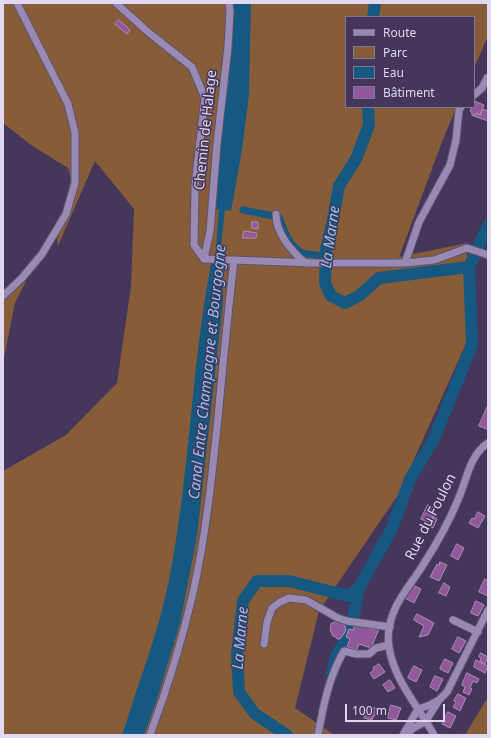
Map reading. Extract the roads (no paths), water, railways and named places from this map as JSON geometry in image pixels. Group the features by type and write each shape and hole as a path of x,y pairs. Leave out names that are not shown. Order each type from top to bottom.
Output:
{"street":[{"path":"3,296 22,278 42,254 66,214 75,183 75,133 68,104 17,3"},
{"path":"116,3 148,32 192,67 205,98 195,185 194,245 204,258 305,263 405,263 434,260 467,248 486,255"},
{"name":"Chemin de Halage","path":"204,258 210,231 217,144 228,47 230,12 229,3"},
{"path":"475,94 482,88 487,78"},
{"path":"405,263 419,222 450,165 456,140 460,108"},
{"path":"276,216 277,222 286,242 305,263"},
{"path":"150,735 165,692 184,627 193,594 204,538 212,470 230,260"},
{"name":"Rue du Foulon","path":"434,735 399,678 393,664 389,646 390,627 394,611 403,594 433,549 459,497 475,456 482,447 488,443"},
{"path":"264,644 267,622 272,608 280,602 290,598 306,600 338,618 390,627"},
{"path":"407,735 412,729 426,721 452,684 488,610"},
{"path":"453,620 478,632"},
{"path":"318,735 336,664 344,651 356,654 369,654 376,648 389,646"},
{"path":"403,735 418,709 440,700"}],"water":[{"name":"Canal Entre Champagne et Bourgogne","path":"232,3 251,3 249,95 242,150 231,211 225,210 219,264 222,265 223,302 197,536 180,623 157,699 144,735 122,735 158,624 169,579 178,527 199,339 211,264 215,262 219,210 215,209"}],"waterway":[{"name":"La Marne","path":"373,16 375,3"},
{"name":"La Marne","path":"287,735 255,714 239,692 237,654 243,601 257,581 289,581 349,596 359,588 392,528 410,479 433,441 472,345 469,267 379,278 360,295 345,303 331,296 325,283 326,249 339,186 356,159 369,125 368,108"},
{"path":"243,210 279,217 288,238 294,247 306,254 326,256"},
{"name":"La Marne","path":"469,267 488,226"},
{"name":"La Marne","path":"351,629 359,588"},
{"name":"La Marne","path":"332,674 336,656 348,637"}]}
